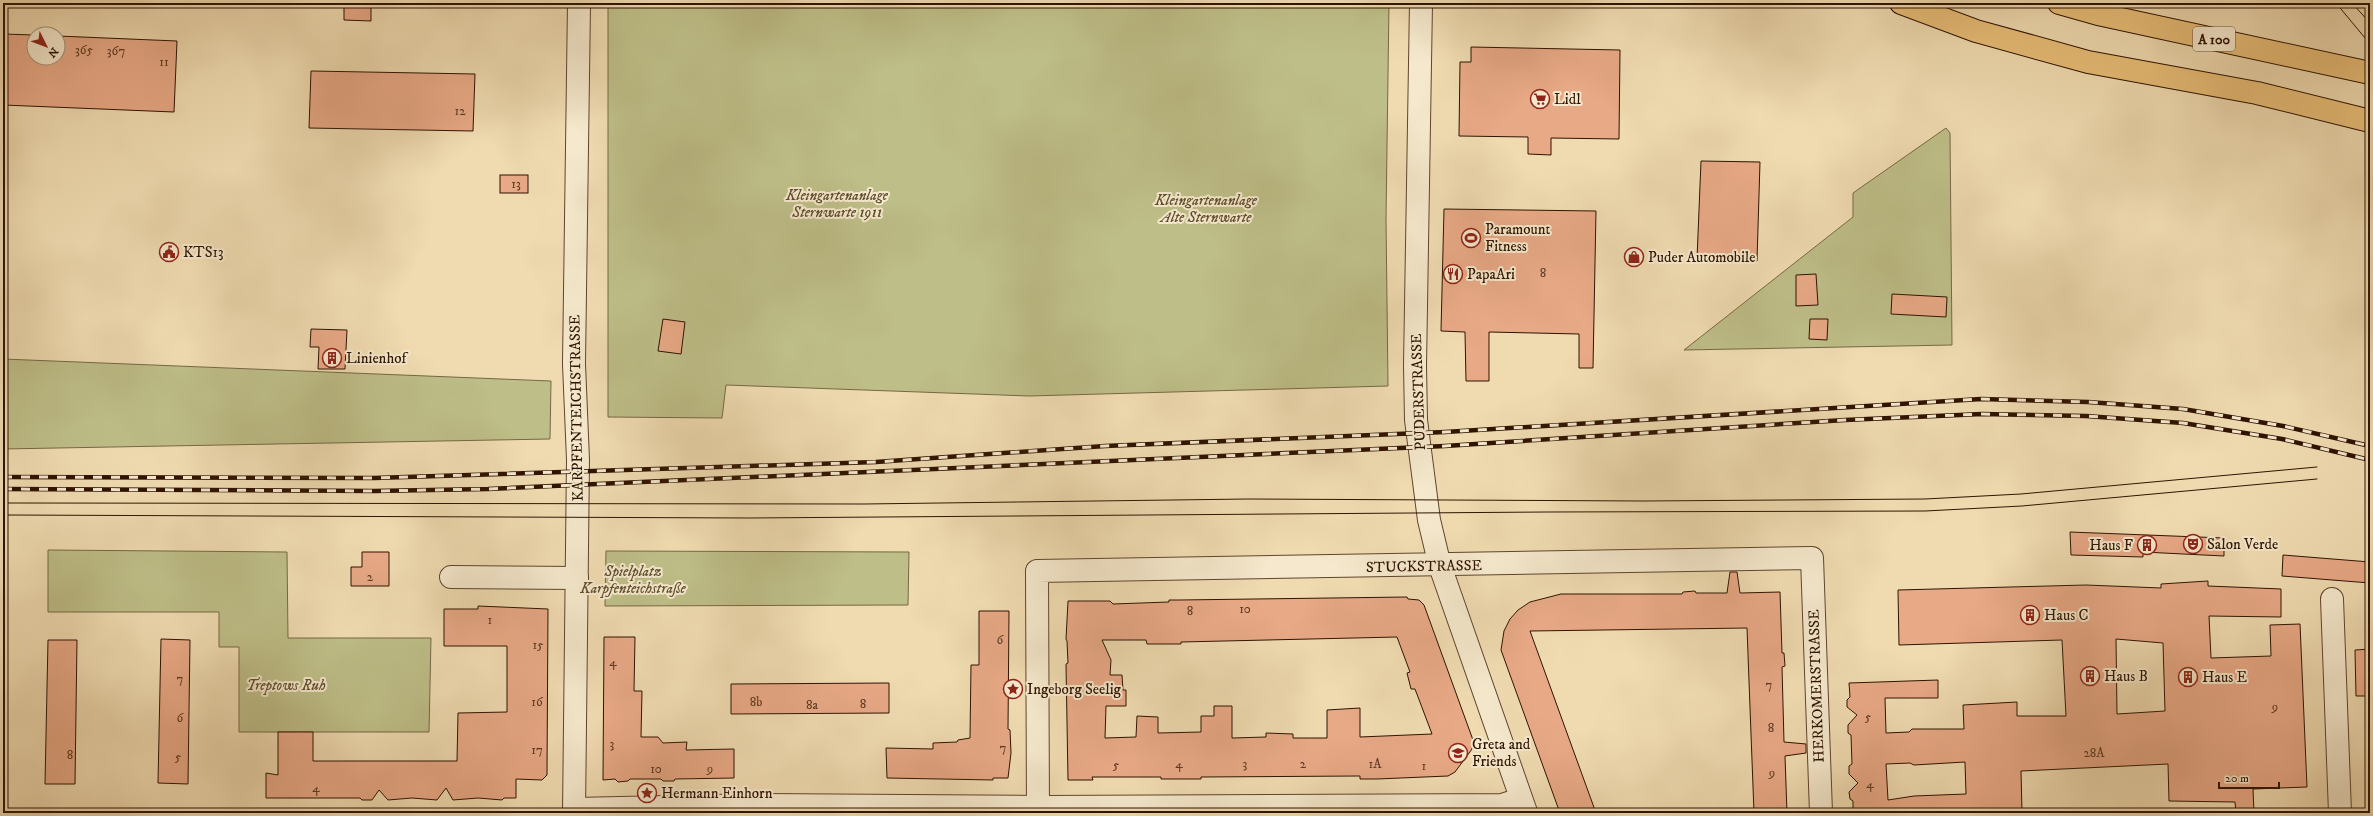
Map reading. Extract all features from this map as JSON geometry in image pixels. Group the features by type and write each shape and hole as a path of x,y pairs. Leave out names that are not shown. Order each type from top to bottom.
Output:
{"highway":[{"path":"1901,3 1976,31 2088,62 2257,93 2370,121"},
{"name":"A 100","path":"2059,3 2098,14 2370,73"}],"street":[{"name":"KARPFENTEICHSTRASSE","path":"574,811 578,427 574,364 579,3"},
{"name":"PUDERSTRASSE","path":"1421,3 1415,366 1416,420 1429,520 1440,566 1524,806"},
{"name":"STUCKSTRASSE","path":"1038,810 1037,571 1440,566 1812,558"},
{"name":"HERKOMERSTRASSE","path":"1812,558 1821,813"},
{"path":"451,577 577,578"},
{"path":"2332,599 2340,813"},
{"path":"574,811 758,805 1038,810 1524,806"}],"green space":[{"path":"608,3 1389,3 1386,218 1388,386 1029,396 726,385 722,418 608,417"},
{"path":"1946,128 1950,133 1952,345 1684,350 1853,217 1853,193"},
{"path":"3,359 551,381 550,439 3,449"},
{"name":"Treptows Ruh","path":"48,550 287,552 288,638 431,638 429,732 239,732 239,647 219,647 219,612 48,612"},
{"name":"Spielplatz Karpfenteichstraße","path":"606,551 909,552 908,605 605,606"}],"building":[{"path":"344,3 371,3 371,21 344,20"},
{"path":"3,34 26,35 26,66 66,66 66,36 177,41 174,112 3,105"},
{"name":"Lidl","path":"1471,47 1620,50 1619,139 1551,138 1551,155 1528,154 1528,137 1459,136 1460,62 1471,62"},
{"path":"311,71 475,74 473,131 309,128"},
{"path":"1701,161 1760,162 1757,261 1697,259"},
{"path":"500,175 528,175 528,193 500,193"},
{"path":"1444,209 1596,211 1593,368 1579,368 1579,334 1489,332 1489,381 1466,381 1465,332 1441,331"},
{"path":"1816,274 1818,305 1796,306 1796,275"},
{"path":"1892,294 1947,297 1946,317 1891,314"},
{"path":"663,319 685,322 681,354 658,351"},
{"path":"1810,319 1828,319 1827,340 1809,339"},
{"name":"Linienhof","path":"311,329 347,330 345,369 318,369 319,347 310,347"},
{"name":"Haus F","path":"2070,532 2224,538 2224,556 2143,552 2143,557 2071,555"},
{"path":"362,552 389,552 389,586 351,586 351,567 362,567"},
{"path":"2283,555 2370,562 2370,583 2282,576"},
{"path":"1730,572 1737,572 1740,593 1780,592 1782,653 1784,653 1785,666 1782,667 1784,742 1806,744 1806,753 1785,756 1787,813 1754,813 1747,628 1530,631 1596,813 1560,813 1501,650 1504,631 1510,619 1518,610 1530,602 1561,594 1682,594 1683,592 1695,591 1696,593 1727,593"},
{"path":"2208,581 2208,586 2281,589 2281,617 2209,616 2211,658 2271,656 2270,625 2300,624 2307,787 2253,789 2254,813 2236,813 2235,802 2169,801 2168,764 2021,771 2022,813 1853,813 1853,801 1850,799 1849,792 1858,783 1849,774 1849,766 1852,764 1851,735 1848,733 1848,725 1857,715 1847,707 1847,700 1850,697 1849,683 1938,680 1938,698 1885,698 1886,733 1909,732 1912,729 1964,729 1963,705 2017,702 2017,716 2066,716 2062,640 1899,645 1898,590 2086,585 2161,588 2161,584","holes":["2116,639 2163,643 2165,711 2117,714","1965,762 1966,794 1914,796 1888,800 1886,764 1910,763 1914,765"]},
{"path":"1407,597 1408,599 1419,600 1424,605 1473,740 1472,749 1455,772 1448,776 1377,779 1360,779 1360,776 1201,777 1201,779 1161,779 1161,777 1092,777 1093,780 1068,780 1066,664 1068,663 1066,639 1068,601 1110,601 1113,604 1169,602 1169,600","holes":["1397,637 1410,672 1407,673 1411,689 1415,689 1432,734 1360,737 1360,708 1327,710 1327,738 1293,738 1293,734 1266,733 1266,737 1232,738 1232,706 1214,706 1214,716 1201,716 1201,732 1158,733 1158,717 1137,716 1136,737 1105,738 1106,706 1126,706 1126,690 1123,690 1122,675 1110,675 1111,660 1102,640 1146,640 1147,644 1181,644 1181,642"]},
{"path":"478,606 548,609 547,775 542,780 516,779 516,798 504,798 502,800 478,798 453,800 446,788 437,800 412,798 388,800 379,790 372,800 362,800 360,798 266,798 266,773 278,775 278,732 313,732 313,761 457,761 458,713 507,712 507,646 444,646 444,609 478,609"},
{"path":"979,611 1009,611 1008,729 1010,730 1011,753 1008,778 993,778 993,780 887,778 886,748 933,749 933,743 957,742 958,740 970,738 971,665 979,665"},
{"path":"604,637 635,637 634,691 642,691 641,737 658,737 663,743 687,742 686,750 734,749 734,778 675,779 674,781 663,781 661,779 630,779 628,781 618,782 615,779 603,780"},
{"path":"161,639 190,640 188,784 158,783"},
{"path":"48,640 77,640 75,784 45,784"},
{"path":"2370,649 2370,696 2356,696 2355,650"},
{"path":"889,683 889,713 731,714 731,684"}],"tram line":[{"path":"2336,3 2370,44"},
{"path":"2352,3 2370,23"},
{"path":"3,503 864,504 1248,499 1644,501 1925,499 2021,494 2317,467"},
{"path":"3,515 749,518 1547,512 1925,511 2022,506 2317,479"}],"railway":[{"path":"3,477 374,478 876,462 1105,446 1445,432 1981,399 2088,402 2183,409 2283,426 2370,446"},
{"path":"3,489 374,491 488,489 1445,446 1845,420 1982,414 2086,416 2183,423 2282,439 2370,460"}],"place":[{"name":"Lidl","path":"1540,99"},
{"name":"Paramount Fitness","path":"1471,238"},
{"name":"KTS13","path":"169,252"},
{"name":"Puder Automobile","path":"1634,257"},
{"name":"PapaAri","path":"1453,274"},
{"name":"Linienhof","path":"332,358"},
{"name":"Salon Verde","path":"2193,544"},
{"name":"Haus F","path":"2147,545"},
{"name":"Haus C","path":"2030,615"},
{"name":"Haus B","path":"2090,676"},
{"name":"Haus E","path":"2188,677"},
{"name":"Ingeborg Seelig","path":"1013,689"},
{"name":"Greta and Friends","path":"1458,753"},
{"name":"Hermann Einhorn","path":"647,793"}],"park label":[{"name":"Kleingartenanlage Sternwarte 1911","path":"837,204"},
{"name":"Kleingartenanlage Alte Sternwarte","path":"1206,208"}]}
